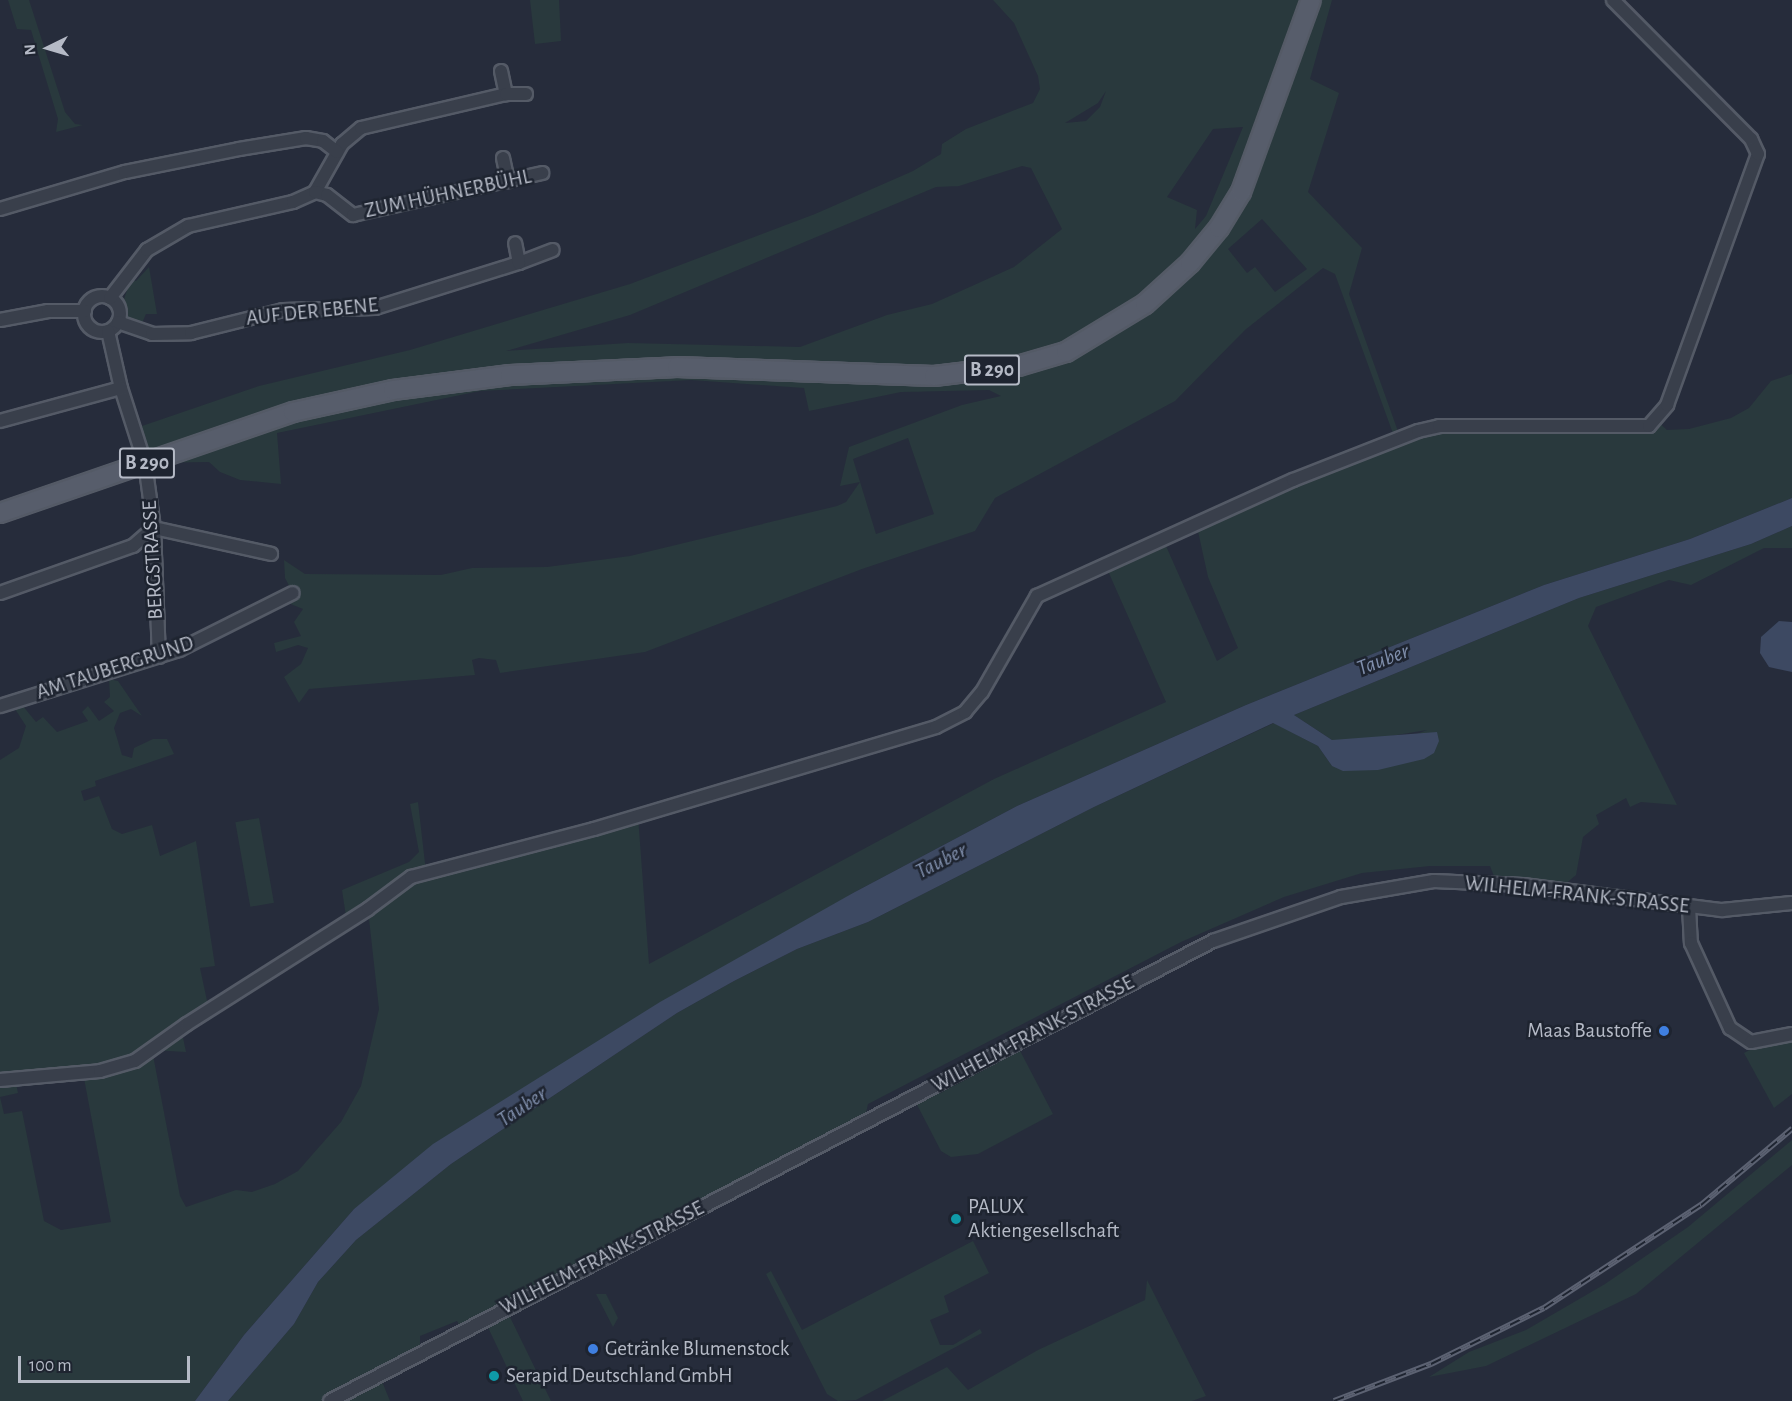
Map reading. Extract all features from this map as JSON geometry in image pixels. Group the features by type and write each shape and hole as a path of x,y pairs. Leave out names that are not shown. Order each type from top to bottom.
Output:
{"main road":[{"name":"B 290","path":"0,513 293,412 393,390 510,375 677,367 934,376 1018,366 1066,352 1116,324 1152,298 1190,263 1219,228 1241,192 1311,0"}],"street":[{"path":"0,1080 100,1071 135,1061 368,909 411,877 798,771 947,723 965,712 982,692 1037,596 1272,488 1418,430 1439,426 1649,426 1667,405 1758,154 1751,139 1613,0"},
{"path":"501,71 506,94"},
{"path":"110,298 140,256 173,232 293,202 315,192 337,152 361,128 506,94 526,94"},
{"path":"0,209 125,172 248,147 306,138 324,141 337,152"},
{"path":"503,158 508,181"},
{"name":"ZUM HÜHNERBÜHL","path":"315,192 327,195 353,215 542,173"},
{"path":"515,243 519,263"},
{"name":"AUF DER EBENE","path":"118,322 165,335 192,333 283,310 329,307 358,311 519,263 553,250"},
{"path":"85,311 94,299 110,298"},
{"path":"85,311 91,328 108,331 118,322 119,309 110,298"},
{"path":"0,320 48,311 85,311"},
{"name":"BERGSTRASSE","path":"108,331 121,388 146,463 154,528 159,657"},
{"path":"0,421 121,388"},
{"path":"0,593 133,546 154,528 271,554"},
{"name":"AM TAUBERGRUND","path":"0,706 159,657 293,593"},
{"name":"WILHELM-FRANK-STRASSE","path":"330,1401 1213,941 1341,897 1434,881 1523,885 1689,907 1722,909 1792,903"},
{"path":"1689,907 1691,943 1731,1028 1751,1042 1792,1034"}],"shaded area":[{"path":"8,0 29,0 65,112 75,124 83,125 56,132 58,119 31,30 17,29"},
{"path":"530,0 559,0 561,41 535,44"},
{"path":"993,0 1332,0 1310,79 1339,93 1308,192 1362,248 1349,294 1400,437 1418,431 1657,421 1667,430 1689,429 1731,418 1749,408 1771,381 1792,374 1792,498 1690,539 1544,585 1246,705 1017,806 853,893 354,1209 244,1335 195,1401 0,1401 0,1097 0,760 19,748 26,726 15,709 1,714 0,706 18,700 36,722 43,717 57,732 88,721 82,712 88,706 99,721 114,711 104,702 110,697 109,679 118,681 142,716 131,709 120,713 114,728 122,755 132,758 134,748 153,739 167,739 174,754 95,781 96,786 81,791 84,801 99,796 112,829 122,834 152,825 160,856 196,841 215,966 200,968 209,1010 181,1028 186,1052 152,1050 180,1196 186,1207 236,1190 252,1192 275,1184 298,1171 341,1122 361,1086 379,1009 368,910 347,923 342,890 409,862 419,852 410,804 418,802 426,872 638,816 649,964 994,779 1166,702 1104,562 1162,537 1217,661 1238,648 1208,577 1196,522 1395,439 1335,274 1323,268 1245,330 1175,401 995,498 975,531 862,569 645,652 500,673 496,660 479,658 472,660 475,675 309,689 299,703 284,677 301,664 308,648 298,645 276,652 274,643 301,636 294,622 303,609 288,603 293,593 285,578 284,560 305,574 441,575 472,568 547,567 630,556 837,506 846,502 860,482 840,486 849,447 962,405 1001,396 989,390 901,392 809,411 804,388 691,380 480,391 277,433 281,484 240,480 220,472 209,462 145,463 137,444 145,441 142,426 259,386 410,350 630,284 815,214 913,171 941,154 942,144 966,129 1033,103 1040,89 1038,76 1014,23","holes":["1106,91 1100,107 1086,121 1065,123 1098,103","1243,127 1206,216 1195,229 1197,210 1167,197 1213,129","1022,166 1031,168 1062,229 1014,267 932,304 887,315 800,347 628,343 506,351 630,315 936,187 959,186","1262,219 1307,269 1275,292 1255,267 1247,273 1228,249","908,438 934,514 876,534 853,459","83,1073 111,1222 61,1230 44,1221 22,1111 4,1114 0,1097 18,1093 15,1079"]},
{"path":"149,267 157,314 146,314 142,323 128,318 124,299 131,279 136,281"},
{"path":"1792,526 1792,548 1764,548 1691,585 1669,580 1596,607 1588,626 1677,805 1641,802 1630,807 1626,798 1596,815 1599,824 1583,837 1576,875 1558,890 1497,884 1490,866 1430,866 1362,873 1284,897 1181,942 868,1104 864,1122 506,1309 551,1401 523,1401 484,1319 463,1331 457,1321 420,1336 420,1353 379,1374 390,1401 228,1401 294,1324 318,1282 356,1240 451,1164 677,1013 734,981 797,949 868,922 1094,807 1274,723 1318,746 1332,766 1427,730 1360,741 1332,740 1294,715 1579,598 1751,544"},
{"path":"259,818 274,903 250,907 235,822"},
{"path":"1792,1034 1792,1094 1774,1108 1744,1053 1771,1038"},
{"path":"1016,1043 1053,1114 978,1154 951,1157 941,1151 913,1097"},
{"path":"1792,1140 1792,1165 1636,1294 1486,1366 1429,1377 1469,1352 1526,1330 1605,1284 1688,1227"},
{"path":"973,1241 989,1273 944,1296 949,1312 930,1320 940,1345 953,1345 980,1329 982,1333 856,1400 838,1401 827,1394 766,1274 771,1271 802,1330"},
{"path":"1147,1280 1206,1396 1192,1401 882,1401 947,1367 968,1390 1038,1350 1145,1300"},
{"path":"596,1294 606,1294 618,1318 613,1327"}],"water":[{"name":"Tauber","path":"1792,498 1792,526 1751,544 1579,598 1294,715 1332,740 1437,732 1439,741 1434,753 1424,759 1378,770 1343,771 1332,766 1318,746 1273,723 1094,807 868,922 797,949 677,1013 451,1164 356,1240 318,1282 294,1324 228,1401 195,1401 244,1335 354,1209 433,1144 660,1002 853,893 1017,806 1246,705 1544,585 1690,539"},
{"path":"1779,621 1792,622 1792,672 1769,667 1760,653 1761,637"}],"railway":[{"path":"1334,1401 1431,1364 1544,1308 1701,1205 1792,1129"}],"place":[{"name":"Maas Baustoffe","path":"1664,1031"},
{"name":"PALUX Aktiengesellschaft","path":"956,1219"},
{"name":"Getränke Blumenstock","path":"593,1349"},
{"name":"Serapid Deutschland GmbH","path":"494,1376"}]}
